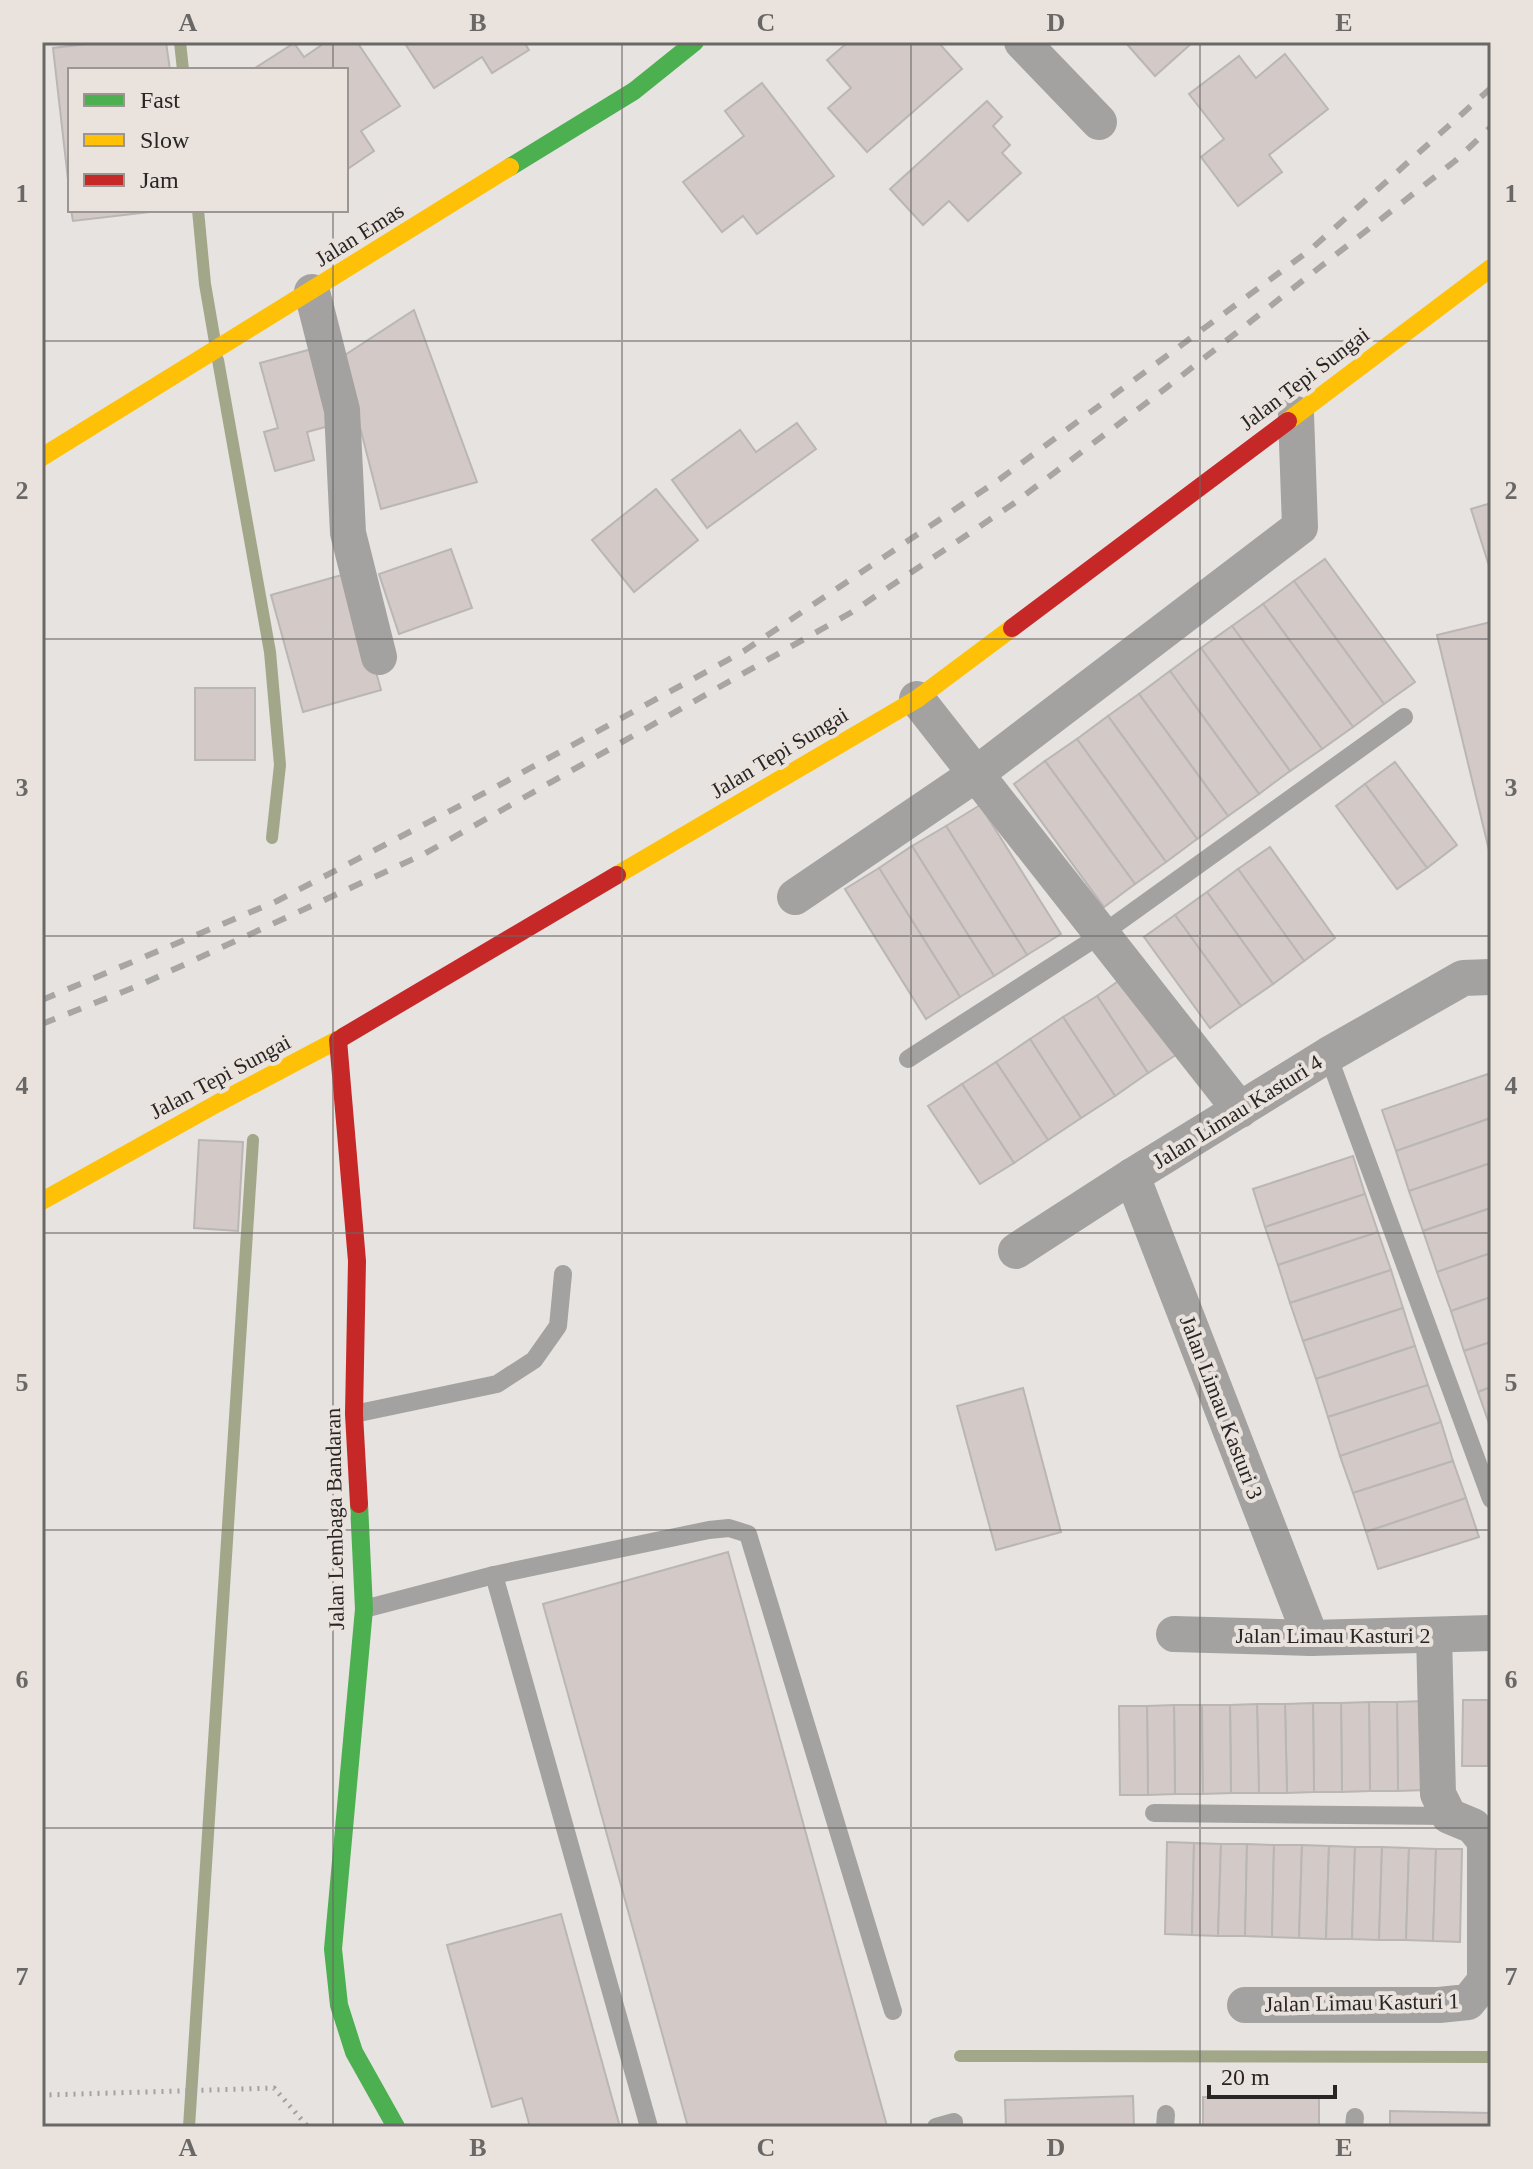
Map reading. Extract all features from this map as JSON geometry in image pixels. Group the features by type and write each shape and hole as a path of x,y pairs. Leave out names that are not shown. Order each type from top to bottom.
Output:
{"street":[{"name":"Jalan Emas","path":"42,457 634,91 695,42"},
{"path":"1022,42 1099,122"},
{"name":"Jalan Tepi Sungai","path":"42,1201 338,1040 917,699 1491,268"},
{"path":"312,292 342,410 348,533 379,657"},
{"path":"795,897 976,774 1300,527 1296,414"},
{"path":"917,699 1240,1110"},
{"name":"Jalan Limau Kasturi 4","path":"1016,1251 1328,1055 1477,977"},
{"name":"Jalan Lembaga Bandaran","path":"338,1040 357,1261 354,1414 364,1609 333,1949 339,2005 354,2052 396,2127"},
{"name":"Jalan Limau Kasturi 3","path":"1132,1176 1311,1638"},
{"name":"Jalan Limau Kasturi 2","path":"1174,1634 1311,1638 1491,1633"},
{"path":"1434,1635 1438,1794 1449,1816"},
{"name":"Jalan Limau Kasturi 1","path":"1245,2005 1439,2005 1468,2002 1485,1981 1485,1841 1473,1826 1449,1816"}],"lane":[{"path":"908,1059 1102,934 1404,717"},
{"path":"1328,1055 1491,1499"},
{"path":"354,1414 497,1384 534,1360 558,1326 563,1274"},
{"path":"364,1609 494,1575 709,1530 729,1528 748,1534 893,2011"},
{"path":"494,1575 649,2127"},
{"path":"1154,1813 1449,1816"},
{"path":"936,2127 954,2122 954,2127"}],"path":[{"path":"42,2093 274,2088 308,2127"}],"building":[{"path":"104,42 166,42 170,68 68,68 68,179 53,48"},
{"path":"326,42 357,42 400,106 361,131 374,151 348,169 348,68 255,68 294,43 304,57"},
{"path":"404,42 524,42 529,50 492,73 482,57 434,88"},
{"path":"848,42 938,42 962,69 867,152 828,108 851,88 827,60"},
{"path":"1125,42 1193,42 1155,76"},
{"path":"1285,54 1328,109 1269,155 1282,172 1238,206 1201,157 1224,139 1189,94 1239,56 1256,78"},
{"path":"762,83 834,176 757,234 743,216 722,232 683,182 744,136 725,111"},
{"path":"987,101 1002,117 993,126 1010,145 1002,153 1021,173 968,221 949,201 923,225 890,189"},
{"path":"71,212 150,212 73,221"},
{"path":"414,310 477,482 381,509 342,357"},
{"path":"319,347 340,423 307,432 314,460 275,471 264,432 278,428 260,363"},
{"path":"797,423 816,449 707,528 672,480 740,430 756,452"},
{"path":"656,489 698,540 634,592 592,540"},
{"path":"1491,503 1491,572 1471,509"},
{"path":"451,549 472,608 399,634 379,574"},
{"path":"1325,559 1415,682 1384,704 1294,581"},
{"path":"349,573 381,690 303,712 271,595"},
{"path":"1294,581 1384,704 1353,727 1263,604"},
{"path":"1263,604 1353,727 1322,749 1232,626"},
{"path":"1491,622 1491,849 1489,850 1437,635"},
{"path":"1232,626 1322,749 1290,771 1201,648"},
{"path":"1201,648 1290,771 1259,794 1170,671"},
{"path":"1170,671 1259,794 1228,816 1139,694"},
{"path":"195,688 255,688 255,760 195,760"},
{"path":"1139,694 1228,816 1197,839 1108,716"},
{"path":"1108,716 1197,839 1166,862 1077,739"},
{"path":"1077,739 1166,862 1135,884 1045,761"},
{"path":"1045,761 1135,884 1104,907 1014,784"},
{"path":"1395,762 1457,845 1427,868 1365,784"},
{"path":"1365,784 1427,868 1397,889 1336,806"},
{"path":"980,805 1061,934 1027,955 946,826"},
{"path":"946,826 1027,955 994,976 912,846"},
{"path":"912,846 994,976 960,997 879,868"},
{"path":"1270,847 1335,938 1304,961 1238,869"},
{"path":"879,868 960,997 926,1019 845,889"},
{"path":"1238,869 1304,961 1273,984 1207,892"},
{"path":"1207,892 1273,984 1241,1006 1175,915"},
{"path":"1175,915 1241,1006 1210,1028 1144,937"},
{"path":"1130,973 1182,1051 1148,1073 1097,996"},
{"path":"1097,996 1148,1073 1115,1096 1063,1017"},
{"path":"1063,1017 1115,1096 1081,1118 1030,1039"},
{"path":"1030,1039 1081,1118 1048,1140 996,1062"},
{"path":"996,1062 1048,1140 1014,1163 962,1084"},
{"path":"1488,1074 1491,1081 1491,1118 1396,1151 1382,1110"},
{"path":"962,1084 1014,1163 980,1184 928,1106"},
{"path":"1491,1118 1491,1163 1409,1191 1396,1151"},
{"path":"199,1140 243,1142 238,1231 194,1228"},
{"path":"1353,1156 1365,1194 1265,1227 1253,1189"},
{"path":"1491,1163 1491,1208 1423,1231 1409,1191"},
{"path":"1365,1194 1378,1232 1278,1265 1265,1227"},
{"path":"1491,1208 1491,1253 1437,1272 1423,1231"},
{"path":"1378,1232 1391,1270 1290,1303 1278,1265"},
{"path":"1491,1253 1491,1297 1451,1311 1437,1272"},
{"path":"1391,1270 1403,1308 1303,1341 1290,1303"},
{"path":"1491,1297 1491,1342 1464,1351 1451,1311"},
{"path":"1403,1308 1415,1346 1316,1379 1303,1341"},
{"path":"1491,1342 1491,1387 1478,1392 1464,1351"},
{"path":"1415,1346 1428,1385 1328,1417 1316,1379"},
{"path":"1428,1385 1441,1422 1340,1456 1328,1417"},
{"path":"1491,1387 1491,1429 1478,1392"},
{"path":"1023,1388 1061,1532 996,1550 957,1406"},
{"path":"1441,1422 1453,1461 1353,1493 1340,1456"},
{"path":"1453,1461 1466,1498 1366,1532 1353,1493"},
{"path":"1466,1498 1479,1537 1378,1569 1366,1532"},
{"path":"728,1552 887,2126 688,2127 543,1604"},
{"path":"1463,1700 1488,1700 1488,1766 1462,1766"},
{"path":"1488,1700 1491,1700 1491,1766 1488,1766"},
{"path":"1424,1701 1426,1790 1398,1791 1397,1702"},
{"path":"1369,1702 1397,1702 1398,1791 1370,1791"},
{"path":"1369,1702 1370,1791 1342,1792 1341,1703"},
{"path":"1313,1703 1341,1703 1342,1792 1314,1792"},
{"path":"1313,1703 1314,1792 1287,1793 1285,1704"},
{"path":"1257,1704 1285,1704 1287,1793 1259,1793"},
{"path":"1257,1704 1259,1793 1231,1793 1230,1705"},
{"path":"1174,1705 1202,1705 1203,1794 1175,1794"},
{"path":"1174,1705 1175,1794 1148,1795 1147,1706"},
{"path":"1202,1705 1230,1705 1231,1793 1203,1794"},
{"path":"1119,1706 1147,1706 1148,1795 1120,1795"},
{"path":"1167,1842 1194,1843 1192,1935 1165,1934"},
{"path":"1194,1843 1221,1844 1218,1936 1192,1935"},
{"path":"1221,1844 1247,1844 1245,1936 1218,1936"},
{"path":"1247,1844 1274,1845 1272,1937 1245,1936"},
{"path":"1274,1845 1302,1845 1299,1938 1272,1937"},
{"path":"1302,1845 1329,1846 1326,1939 1299,1938"},
{"path":"1329,1846 1355,1847 1352,1939 1326,1939"},
{"path":"1355,1847 1382,1847 1379,1940 1352,1939"},
{"path":"1382,1847 1409,1848 1406,1940 1379,1940"},
{"path":"1409,1848 1436,1849 1433,1941 1406,1940"},
{"path":"1436,1849 1462,1849 1460,1942 1433,1941"},
{"path":"561,1914 620,2127 530,2127 522,2098 492,2107 447,1945"},
{"path":"1133,2096 1134,2127 1006,2127 1005,2100"},
{"path":"1203,2097 1319,2097 1319,2127 1203,2127"},
{"path":"1390,2111 1491,2113 1491,2127 1390,2127"}],"waterway":[{"path":"180,42 183,68"},
{"path":"198,212 205,284 215,342"},
{"path":"218,360 270,652 280,765 272,838"},
{"path":"189,2127 253,1140"},
{"path":"960,2056 1491,2057"}],"railway":[{"path":"42,1000 277,901 494,788 744,651 1000,479 1310,250 1491,88"},
{"path":"42,1024 140,985 424,854 852,612 1013,504 1166,388 1455,161 1491,127"}],"traffic: fast":[{"path":"510,167 634,91 695,42"},
{"path":"359,1504 364,1609 333,1949 339,2005 354,2052 396,2127"}],"traffic: slow":[{"path":"42,457 510,167"},
{"path":"1288,421 1491,268"},
{"path":"617,875 917,699 1012,628"},
{"path":"42,1201 343,1037"}],"traffic: jam":[{"path":"1012,628 1288,421"},
{"path":"343,1037 617,875"},
{"path":"338,1040 357,1261 354,1414 359,1504"}]}
